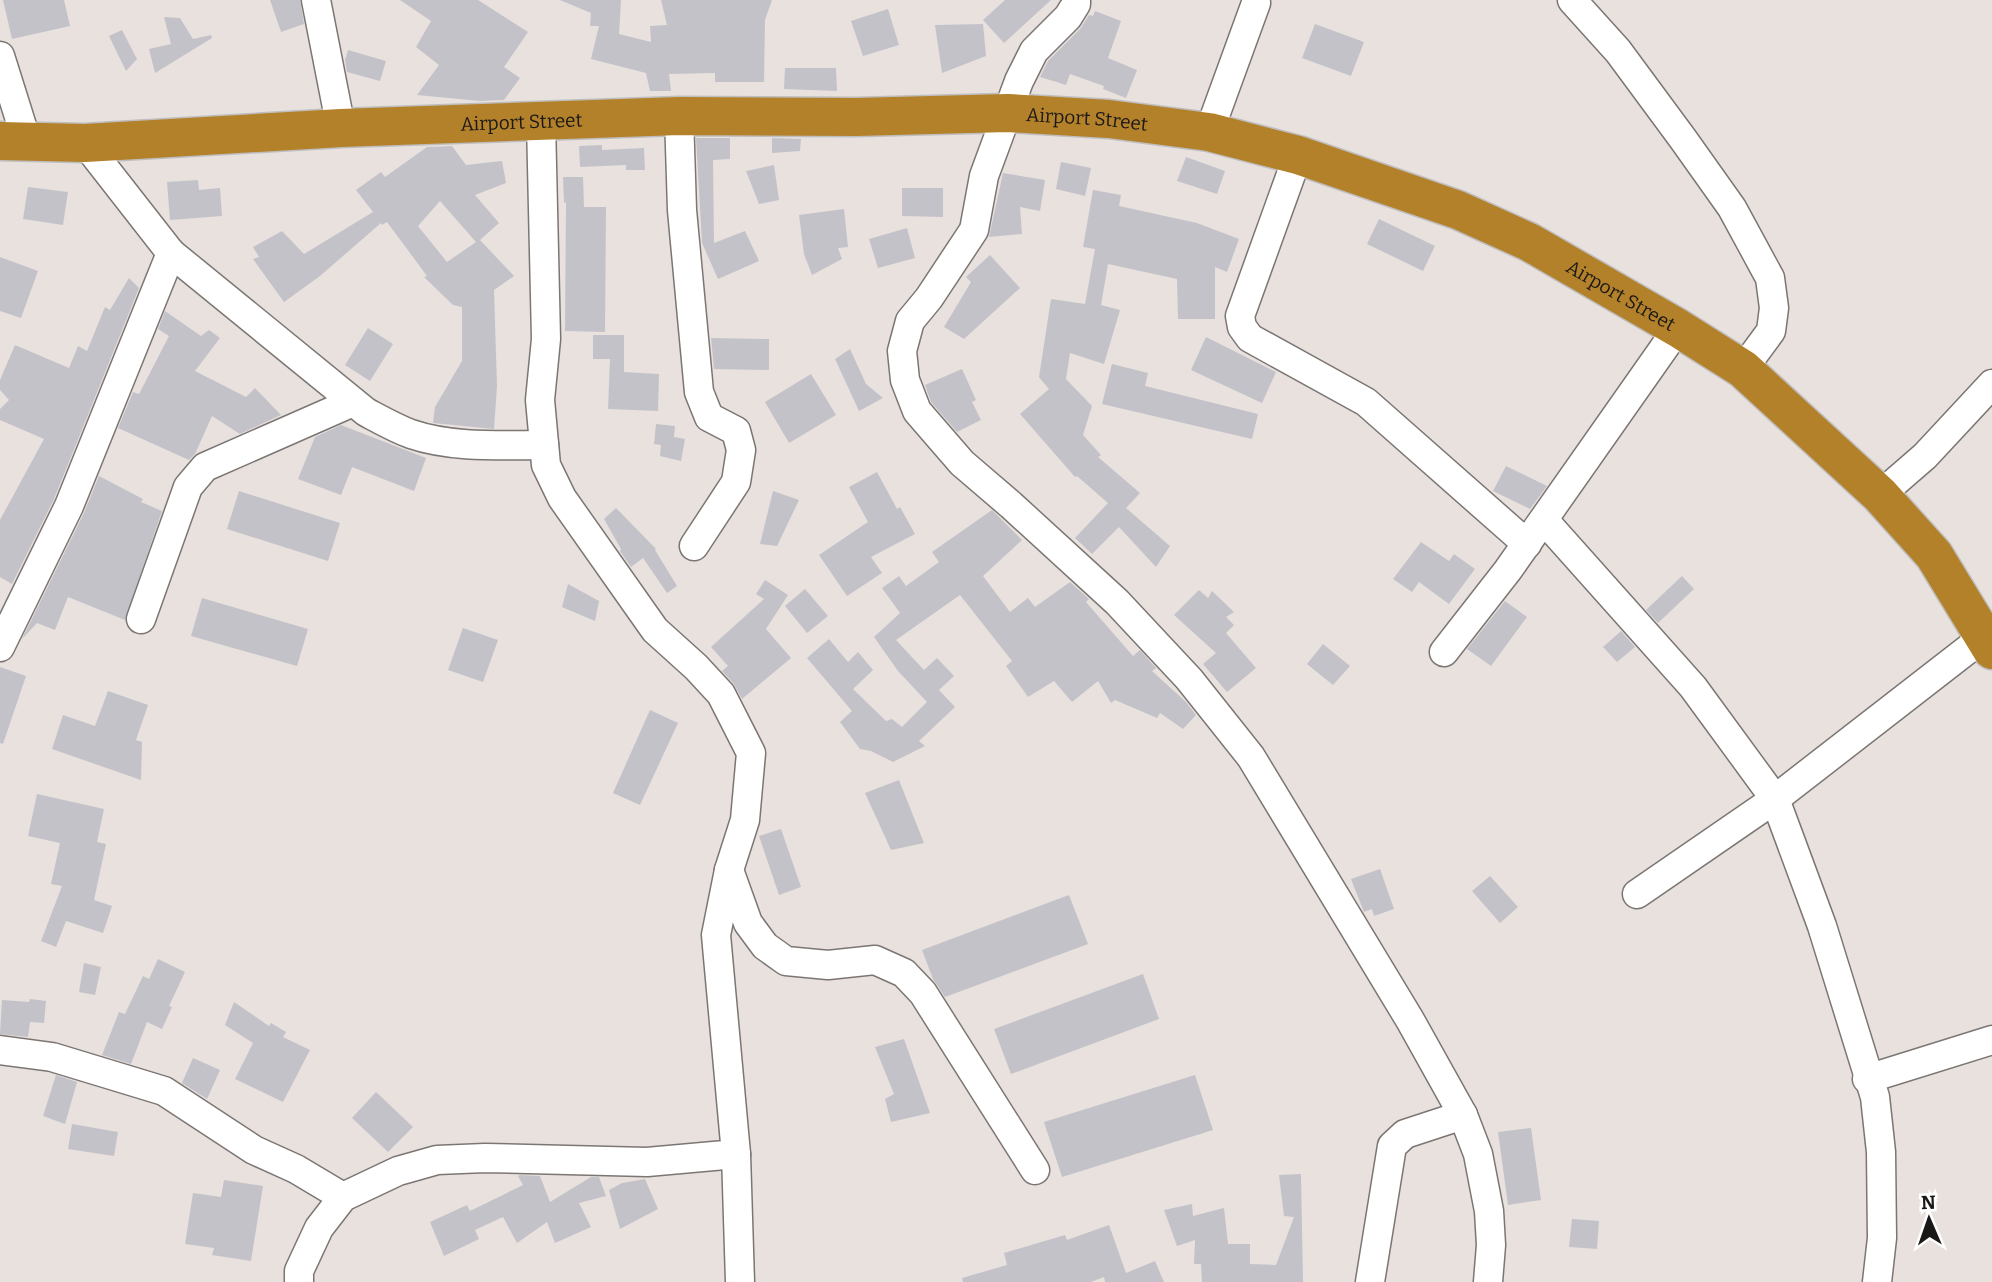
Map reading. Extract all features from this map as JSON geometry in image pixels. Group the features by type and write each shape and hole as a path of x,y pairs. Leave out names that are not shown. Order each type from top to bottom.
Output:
{"highway":[{"name":"Airport Street","path":"14,142 85,143 341,128 679,116 856,117 1009,113 1109,119 1209,132 1298,155 1458,210 1529,242 1743,369 1880,495 1934,555 1988,643"}],"street":[{"path":"316,0 341,128"},
{"path":"1076,0 1068,17 1034,51 1020,80 984,176 974,230 929,298 910,321 902,351 905,380 917,411 962,463 1117,602 1189,678 1251,757 1410,1020 1463,1115 1478,1154 1489,1211 1491,1245 1488,1282"},
{"path":"1572,0 1618,51 1690,148 1732,208 1770,278 1774,308 1771,331 1743,369"},
{"path":"1209,132 1256,3"},
{"path":"0,56 14,142"},
{"path":"679,116 682,210 699,392 709,417 736,431 741,450 736,482 694,546"},
{"path":"541,122 546,339 540,400 546,465 562,498 655,630 721,694 751,753 745,820 729,870 716,935 736,1154 740,1282"},
{"path":"85,143 171,253 353,402 393,427 414,435 468,444 544,444"},
{"path":"1298,155 1240,316 1242,327 1250,338 1366,402 1527,544"},
{"path":"0,646 69,506 171,253"},
{"path":"1444,652 1527,544 1678,328"},
{"path":"1880,495 1925,456 1992,384"},
{"path":"141,619 188,487 205,467 353,402"},
{"path":"1544,520 1693,687 1775,799 1822,926 1867,1079 1875,1097 1881,1152 1882,1238 1877,1282"},
{"path":"1637,894 1775,799 1988,643"},
{"path":"729,870 748,923 765,946 786,961 828,965 875,960 904,973 923,993 1035,1170"},
{"path":"1867,1079 1992,1040"},
{"path":"0,1050 51,1057 164,1091 254,1150 296,1169 343,1196"},
{"path":"1370,1282 1392,1146 1405,1134 1463,1115"},
{"path":"299,1282 299,1271 319,1228 343,1196 398,1171 437,1160 485,1158 647,1163 736,1154"}],"building":[{"path":"3,0 64,0 70,26 12,39"},
{"path":"270,0 300,0 304,24 281,32"},
{"path":"400,0 478,0 528,32 504,67 520,78 504,100 480,101 417,95 439,65 416,47 431,21"},
{"path":"560,0 621,0 619,34 651,42 650,26 667,25 661,0 772,0 765,20 764,82 715,82 715,73 669,74 671,91 650,91 646,73 591,59 599,26 590,26 591,13"},
{"path":"1005,0 1051,0 1004,43 983,20"},
{"path":"888,9 899,45 863,56 851,21"},
{"path":"1095,11 1121,21 1108,58 1137,70 1126,98 1103,89 1104,86 1070,74 1066,85 1040,77 1048,61"},
{"path":"164,17 180,18 193,39 211,35 212,38 155,73 149,49 171,44"},
{"path":"983,24 986,56 942,73 935,25"},
{"path":"1315,24 1364,42 1351,76 1302,58"},
{"path":"122,30 137,59 126,71 109,36"},
{"path":"348,50 386,61 380,81 347,72 345,60"},
{"path":"785,68 836,68 837,91 784,89"},
{"path":"696,138 730,138 730,159 713,160 714,243 745,231 759,261 718,279 702,243"},
{"path":"772,138 801,139 800,151 772,153"},
{"path":"602,145 602,150 644,148 645,170 626,170 626,165 580,167 579,146"},
{"path":"452,146 466,165 502,161 506,183 475,195 499,223 480,240 514,276 494,290 497,386 494,429 433,423 435,407 462,361 462,307 453,305 424,277 427,276 387,222 382,225 381,223 320,276 284,302 253,259 259,257 253,247 282,231 304,254 373,212 356,190 381,172 385,177 427,147","holes":["440,201 476,242 447,262 418,226"]},
{"path":"1186,157 1225,171 1217,194 1177,181"},
{"path":"1061,162 1091,168 1085,196 1056,189"},
{"path":"774,165 779,200 759,204 746,171"},
{"path":"1003,173 1045,180 1040,211 1020,207 1022,234 989,237"},
{"path":"563,177 583,177 584,207 606,207 605,332 565,331 566,202 564,203"},
{"path":"198,180 199,190 220,188 222,216 170,220 167,182"},
{"path":"28,187 68,192 63,225 23,219"},
{"path":"902,188 943,188 943,217 902,216"},
{"path":"1093,190 1121,195 1119,206 1197,223 1239,239 1227,272 1215,267 1215,319 1178,319 1177,279 1108,264 1101,305 1120,310 1104,364 1070,353 1066,379 1092,406 1083,435 1101,455 1098,457 1140,493 1126,508 1170,546 1156,567 1119,527 1092,554 1075,538 1108,503 1075,477 1020,414 1049,389 1039,377 1051,299 1085,304 1095,249 1083,247"},
{"path":"844,209 848,247 838,248 842,259 812,275 804,254 799,215"},
{"path":"1379,219 1435,246 1423,271 1367,244"},
{"path":"907,228 915,258 878,268 869,239"},
{"path":"990,255 1020,288 964,339 944,327 971,282 966,277"},
{"path":"0,257 38,271 21,318 0,311"},
{"path":"129,278 139,288 54,499 12,584 0,577 0,520 44,439 0,420 0,409 9,400 0,390 0,380 15,345 69,368 78,346 87,351 105,307 110,310"},
{"path":"165,311 201,336 209,330 220,338 195,371 246,397 255,388 281,415 240,434 212,416 195,454 189,460 118,428 133,392 139,394 169,336 158,329"},
{"path":"368,328 393,344 370,381 345,365"},
{"path":"593,335 624,335 624,372 659,374 658,411 608,409 610,359 593,359"},
{"path":"1206,337 1276,372 1262,403 1191,370"},
{"path":"711,338 769,339 769,370 714,369"},
{"path":"850,349 866,384 883,398 859,411 835,359"},
{"path":"1112,364 1148,373 1145,386 1258,414 1252,439 1102,404"},
{"path":"962,369 976,400 972,402 981,420 957,432 931,402 925,385"},
{"path":"811,374 836,415 789,443 765,402"},
{"path":"656,424 675,426 674,437 685,439 681,461 660,456 661,445 654,444"},
{"path":"341,425 426,458 414,491 352,467 341,495 298,479 315,437"},
{"path":"1506,466 1547,486 1530,509 1493,491"},
{"path":"877,472 897,509 900,507 915,534 871,557 882,573 847,596 819,555 868,522 849,487"},
{"path":"99,476 143,499 141,502 162,511 125,620 68,597 55,630 37,623 22,639 84,513"},
{"path":"239,491 340,523 328,561 227,529"},
{"path":"773,491 799,500 777,546 760,544"},
{"path":"616,508 656,549 677,586 667,593 643,558 631,567 620,551 604,519"},
{"path":"992,510 1022,540 983,576 1010,612 1028,598 1035,607 1070,582 1089,599 1086,602 1133,656 1140,650 1156,668 1152,671 1186,702 1196,715 1183,729 1160,713 1157,718 1115,700 1111,703 1098,681 1072,702 1054,681 1028,697 1006,666 1012,661 960,595 896,640 924,670 937,658 954,676 939,690 955,707 919,741 925,746 893,762 871,751 860,749 840,722 852,711 807,658 829,639 848,662 858,652 873,670 853,689 886,721 892,719 902,727 927,702 898,671 874,637 900,613 882,588 899,576 906,586 939,562 932,552"},
{"path":"1421,542 1449,561 1454,554 1475,569 1449,604 1419,582 1412,592 1393,579"},
{"path":"1682,576 1694,589 1658,623 1646,610"},
{"path":"765,580 788,595 766,629 791,658 742,699 722,671 728,666 711,647 764,599 756,594"},
{"path":"568,584 599,601 595,621 562,607"},
{"path":"805,589 828,616 807,633 785,606"},
{"path":"1199,590 1208,598 1212,591 1234,612 1226,617 1234,625 1226,633 1256,668 1227,692 1203,664 1216,653 1174,615"},
{"path":"202,598 308,629 297,666 191,636"},
{"path":"1505,601 1527,617 1491,666 1467,649"},
{"path":"463,628 498,640 483,682 448,670"},
{"path":"1621,631 1635,647 1617,662 1603,647"},
{"path":"1323,644 1350,666 1333,685 1307,664"},
{"path":"0,667 26,676 3,744 0,743"},
{"path":"108,691 148,705 136,740 142,742 141,780 52,749 63,715 95,726"},
{"path":"650,710 678,723 640,805 613,793"},
{"path":"899,780 924,843 891,850 865,793"},
{"path":"37,794 104,809 97,842 106,844 94,900 112,906 103,933 66,921 56,947 41,941 62,886 51,884 60,843 28,836"},
{"path":"781,829 801,887 779,895 759,836"},
{"path":"1380,869 1394,909 1374,916 1372,909 1364,912 1351,879"},
{"path":"1490,876 1518,907 1500,923 1472,891"},
{"path":"1069,895 1088,944 945,997 933,979 922,950"},
{"path":"158,959 185,972 169,1006 172,1007 162,1029 147,1022 131,1064 102,1055 119,1012 125,1014 143,976 149,979"},
{"path":"84,963 101,967 95,995 79,992"},
{"path":"1143,974 1159,1019 1011,1074 994,1029"},
{"path":"30,999 46,1001 44,1023 30,1022 28,1037 0,1034 2,1000 29,1002"},
{"path":"234,1002 269,1026 271,1023 286,1032 283,1037 310,1050 283,1102 235,1079 253,1043 225,1025"},
{"path":"904,1039 930,1113 891,1122 885,1099 894,1094 875,1047"},
{"path":"193,1058 220,1070 207,1099 182,1083"},
{"path":"56,1075 77,1082 65,1124 43,1116"},
{"path":"1195,1075 1213,1130 1062,1177 1044,1122"},
{"path":"376,1092 413,1127 388,1152 352,1118"},
{"path":"72,1124 118,1132 114,1156 68,1149"},
{"path":"1531,1128 1541,1200 1508,1205 1498,1132"},
{"path":"1301,1174 1303,1282 1202,1282 1201,1264 1194,1264 1195,1240 1177,1246 1164,1210 1192,1204 1193,1216 1224,1208 1228,1244 1250,1244 1250,1264 1276,1265 1294,1217 1284,1216 1279,1175"},
{"path":"518,1176 540,1176 550,1202 591,1177 599,1177 606,1196 579,1203 591,1227 555,1243 547,1222 517,1243 503,1217 475,1230 479,1239 444,1256 430,1222 467,1205 470,1211 523,1185"},
{"path":"645,1179 658,1209 620,1229 609,1190 622,1183"},
{"path":"224,1180 263,1186 251,1261 212,1255 214,1248 185,1244 193,1193 221,1197"},
{"path":"1572,1219 1599,1221 1597,1249 1569,1247"},
{"path":"1109,1225 1126,1273 1155,1261 1164,1282 1105,1282 1104,1277 1091,1282 963,1282 962,1278 1007,1265 1004,1253 1065,1235 1067,1240"}]}
